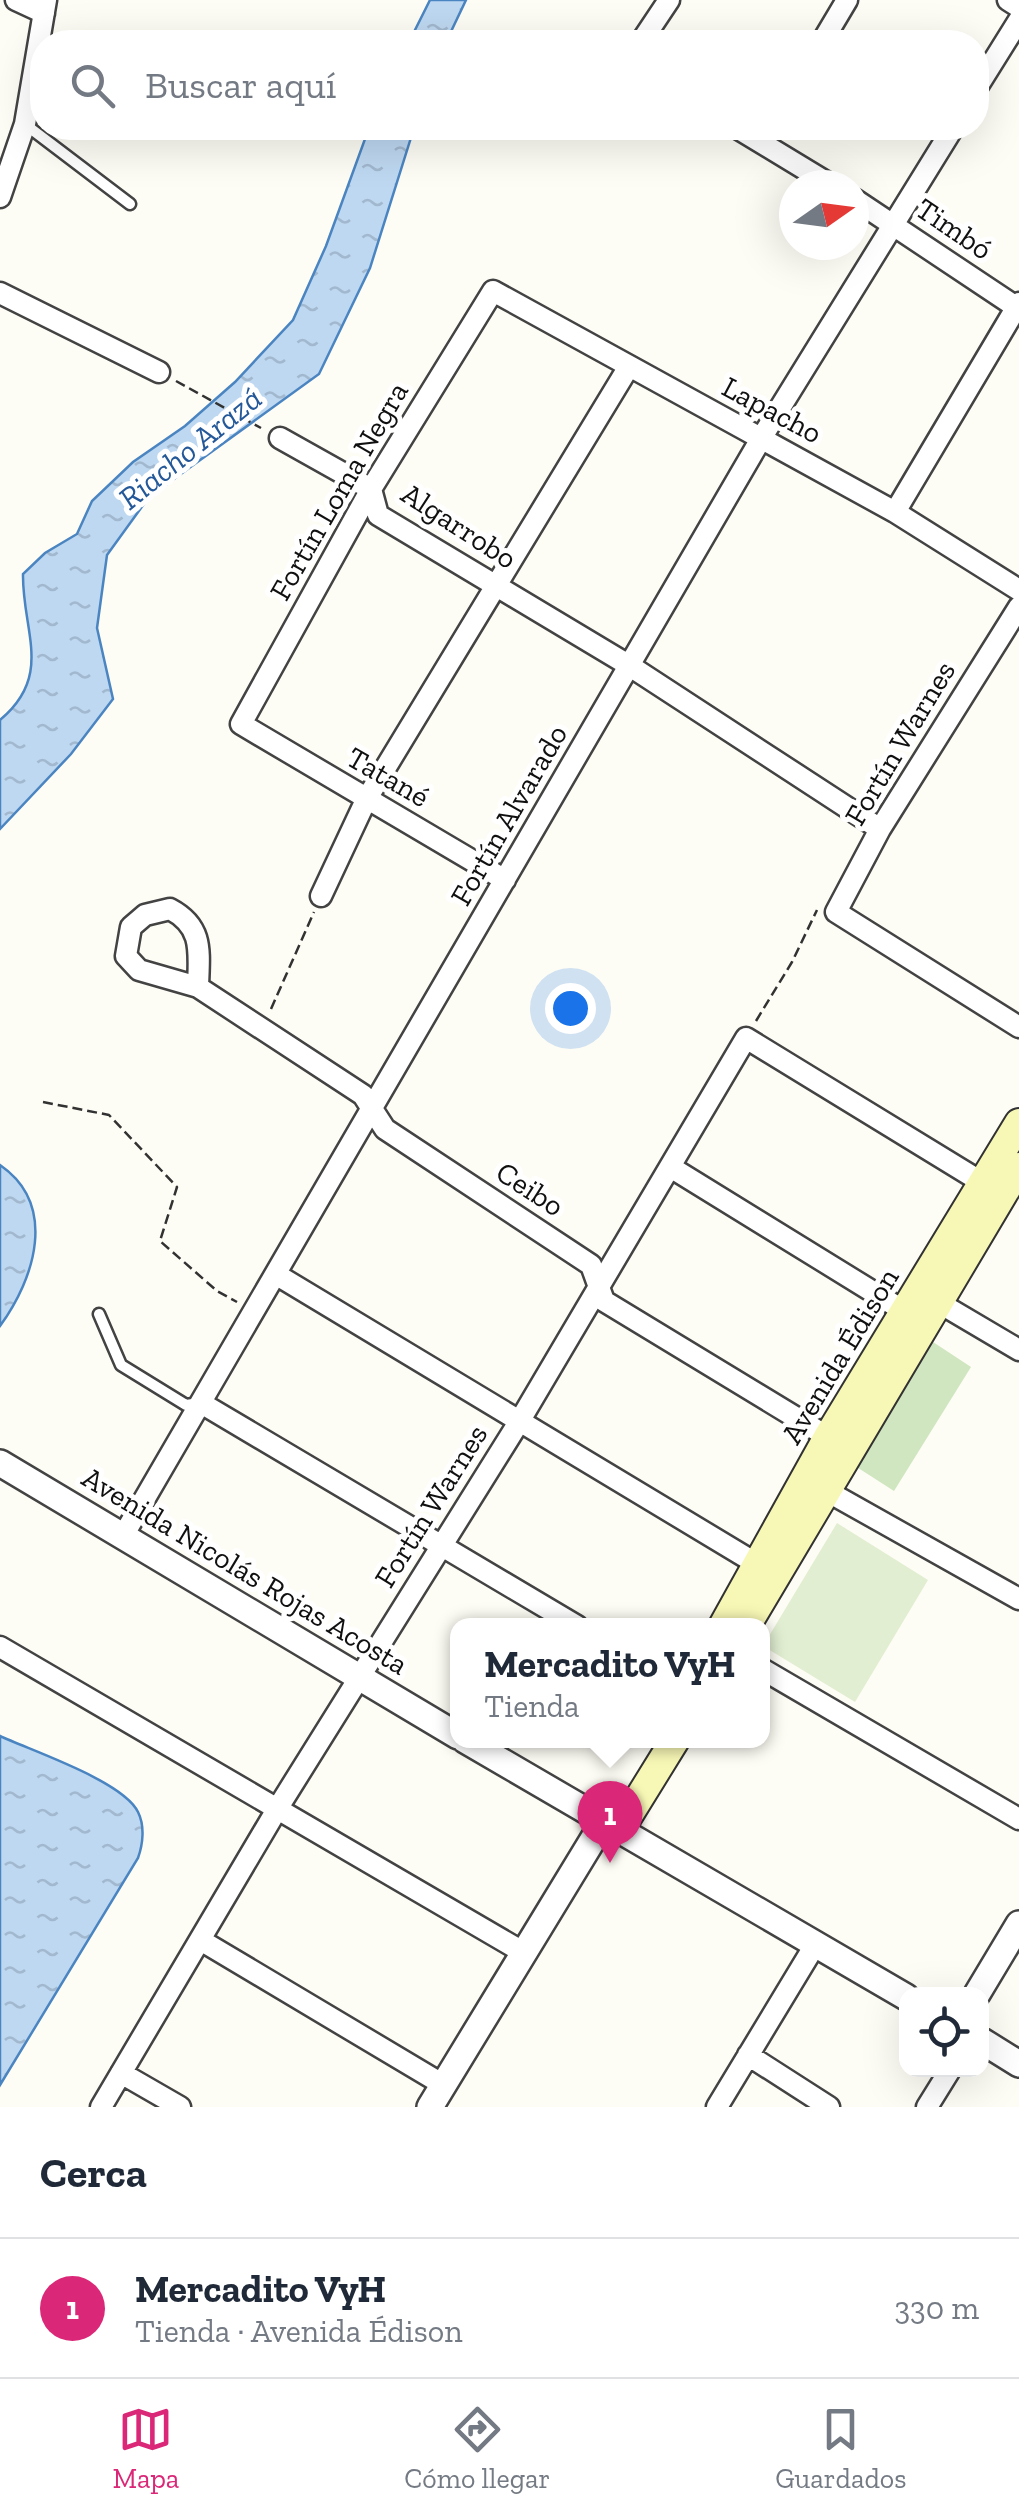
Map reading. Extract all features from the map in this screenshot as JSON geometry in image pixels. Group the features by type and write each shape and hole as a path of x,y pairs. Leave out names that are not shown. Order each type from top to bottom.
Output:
{"main road":[{"name":"Avenida Édison","path":"728,1618 758,1564 814,1485 828,1437 1013,1163 1019,1123"},
{"name":"Avenida Édison","path":"750,1618 814,1485 982,1184 1013,1163"},
{"path":"611,1826 650,1748"},
{"path":"611,1826 670,1748"}],"street":[{"path":"0,7 13,0 45,6"},
{"path":"649,30 668,0"},
{"path":"829,30 847,0"},
{"path":"1008,0 1019,8"},
{"path":"989,68 1019,20"},
{"path":"0,197 25,124 30,94"},
{"path":"774,140 812,170"},
{"name":"Fortín Alvarado","path":"123,1536 762,437 946,140"},
{"name":"Timbó","path":"869,209 1018,306"},
{"name":"Lapacho","path":"493,290 894,512 1019,590"},
{"name":"Fortín Loma Negra","path":"242,724 371,489 493,290"},
{"path":"0,292 159,372"},
{"path":"894,512 1018,306"},
{"path":"322,896 366,800 628,368"},
{"name":"Algarrobo","path":"280,438 371,489 378,515 630,666 880,829"},
{"name":"Fortín Warnes","path":"836,912 880,829 1019,606"},
{"name":"Tatané","path":"242,724 505,880"},
{"path":"836,912 1019,1027"},
{"name":"Ceibo","path":"198,988 363,1095 385,1129 591,1266 604,1301 828,1437"},
{"path":"746,1038 982,1184"},
{"name":"Fortín Warnes","path":"100,2107 279,1806 519,1422 746,1038"},
{"path":"672,1168 919,1301 1019,1350"},
{"path":"277,1275 758,1564"},
{"path":"201,1403 564,1618"},
{"name":"Avenida Nicolás Rojas Acosta","path":"0,1463 450,1731"},
{"path":"814,1485 1019,1599"},
{"path":"0,1646 521,1951"},
{"path":"770,1674 1019,1819"},
{"path":"479,1748 899,1994"},
{"path":"202,1941 436,2096 521,1951 611,1826"},
{"path":"981,1987 1019,1924"},
{"path":"717,2107 814,1945"},
{"path":"989,2045 1019,2064"},
{"path":"748,2055 830,2107"},
{"path":"121,2073 180,2107"},
{"path":"927,2107 946,2077"}],"lane":[{"path":"25,124 30,128"},
{"path":"46,140 130,204"},
{"path":"99,1314 121,1364 186,1405 201,1403"}],"path":[{"path":"159,372 280,438"},
{"path":"262,1029 322,896"},
{"path":"746,1038 792,962 818,908 836,912"},
{"path":"43,1102 109,1115 176,1186 160,1241 217,1291 256,1312"}],"green space":[{"path":"930,1340 971,1367 894,1491 852,1464"},
{"path":"837,1523 928,1580 855,1702 770,1650 770,1634"}],"water":[{"path":"430,0 466,0 452,30 415,30"},
{"name":"Riacho Arazá","path":"365,140 410,140 370,268 319,374 149,497 107,555 97,628 113,699 71,754 0,829 0,720 16,703 31,669 23,574 45,553 77,534 92,501 133,462 185,426 235,382 293,320 326,246"},
{"path":"0,1165 18,1181 29,1200 35,1242 23,1286 0,1326"},
{"path":"0,1736 115,1789 138,1812 142,1835 138,1858 0,2085"}],"place":[{"name":"Mercadito VyH","path":"610,1863"}]}
